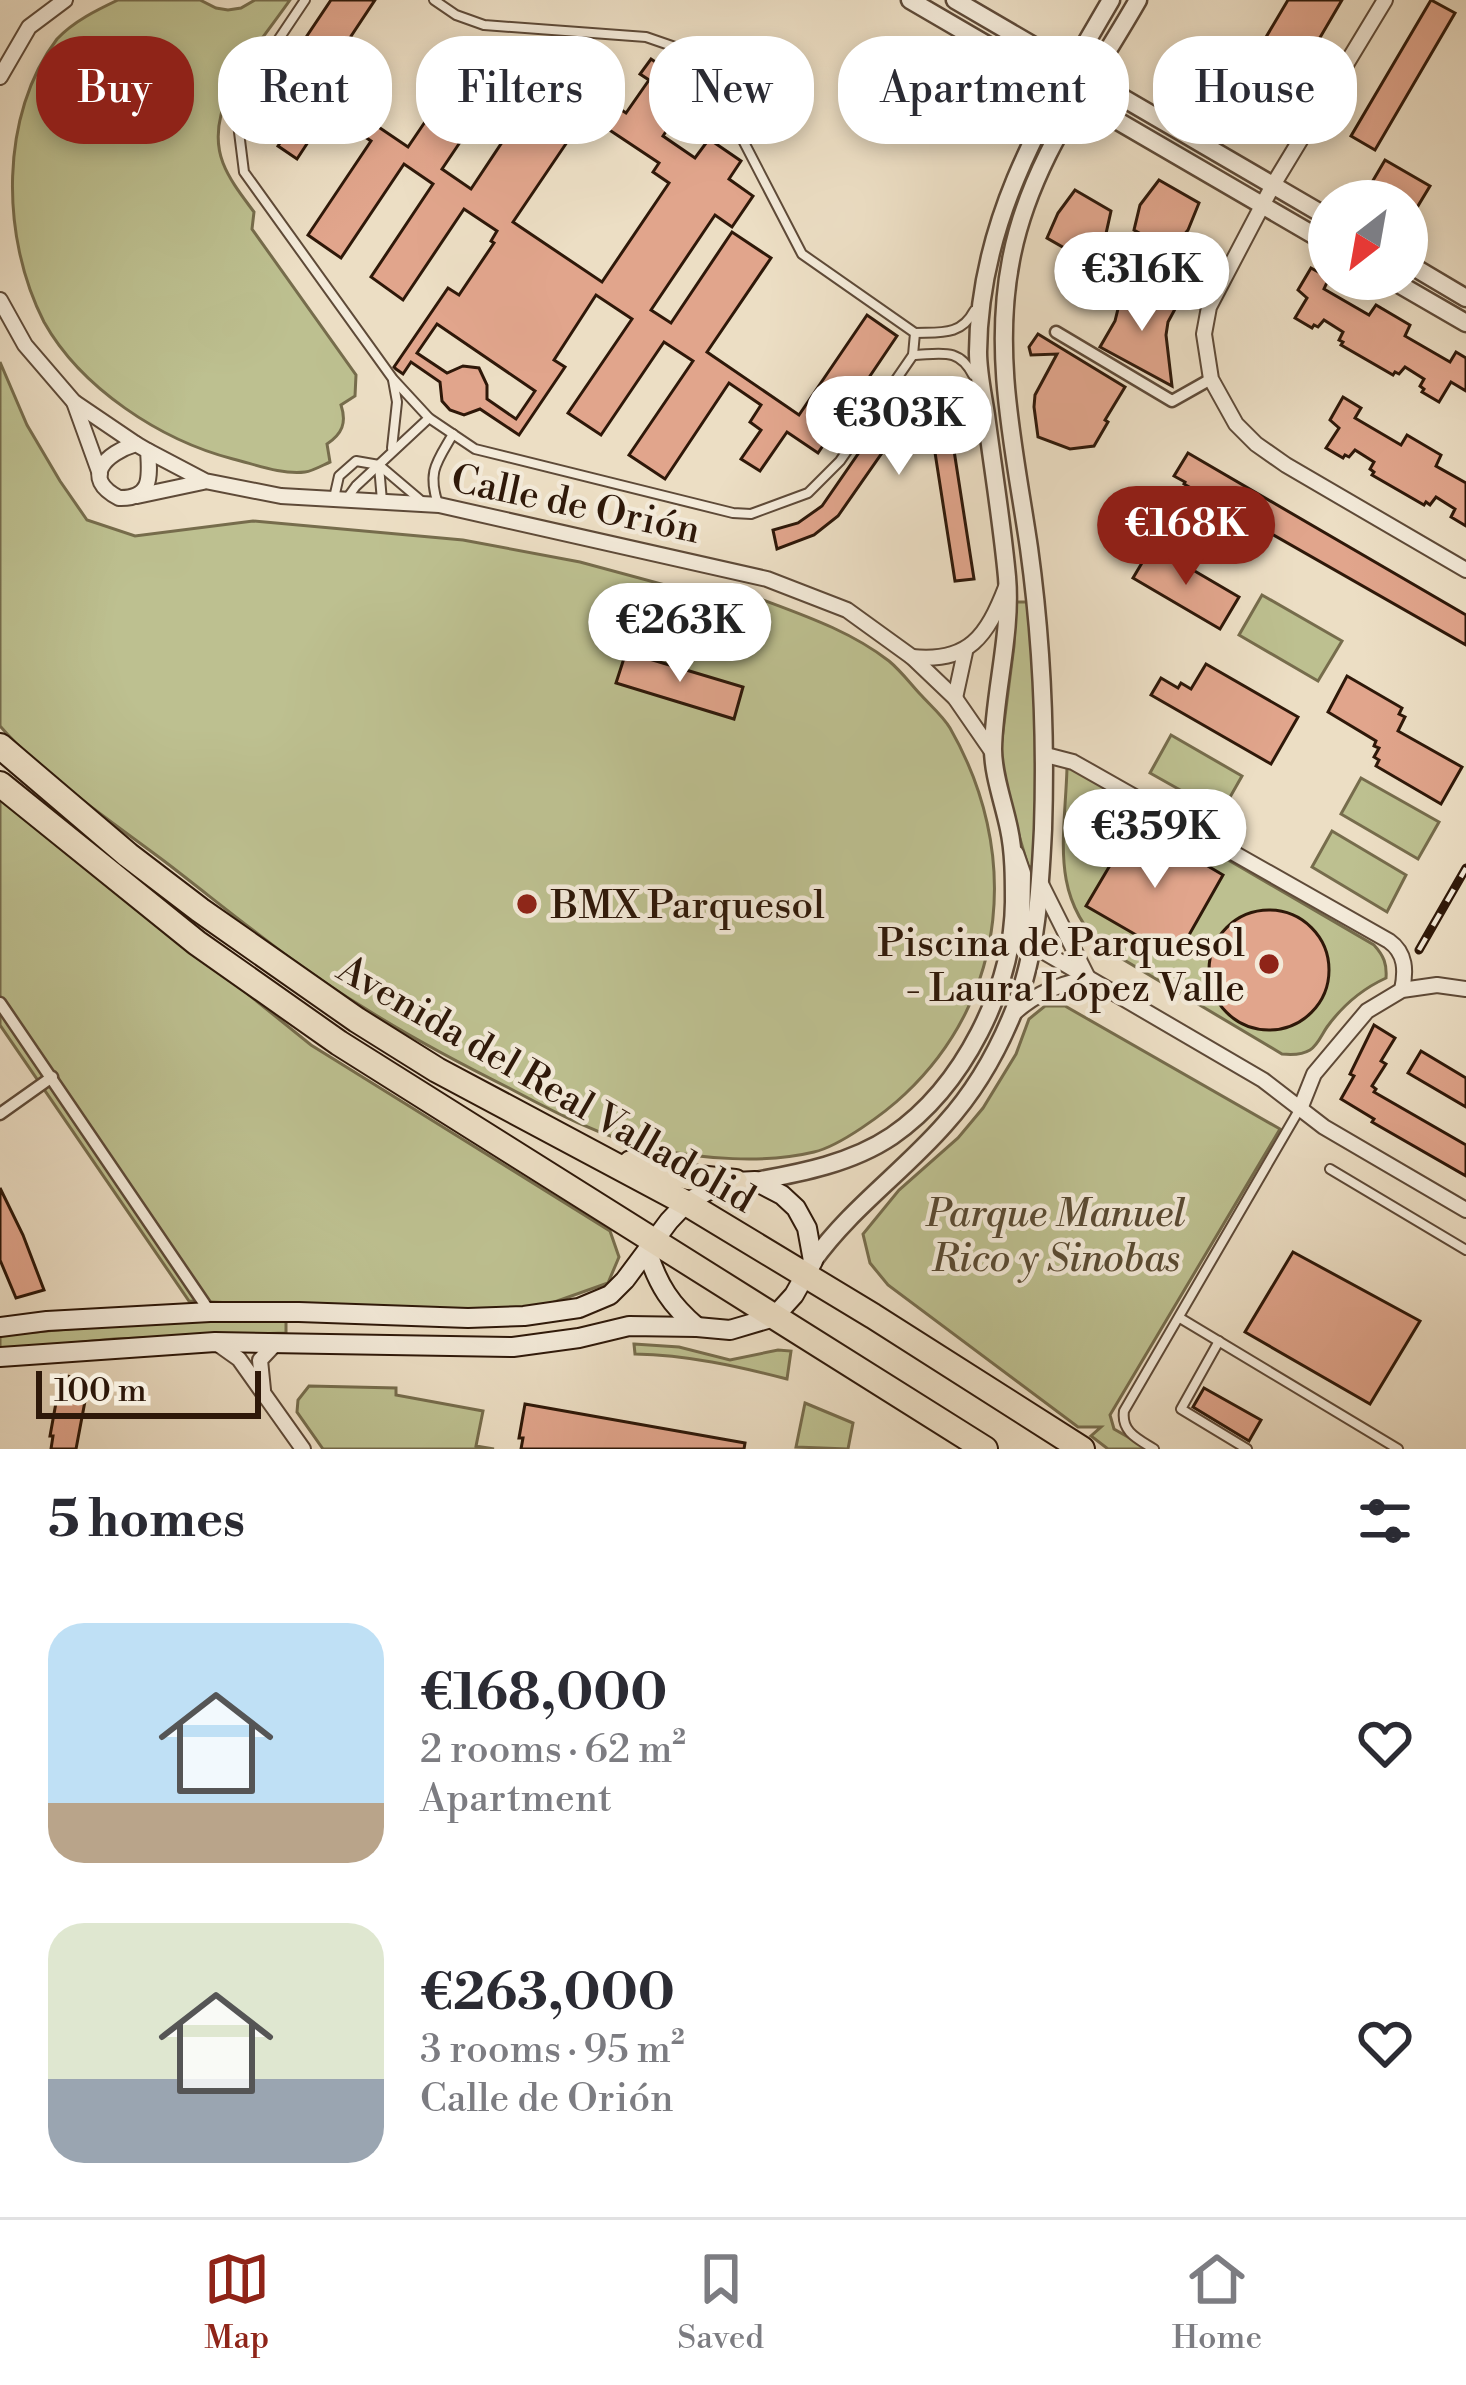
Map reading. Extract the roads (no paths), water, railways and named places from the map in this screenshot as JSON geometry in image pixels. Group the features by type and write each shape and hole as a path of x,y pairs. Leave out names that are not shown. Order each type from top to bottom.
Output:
{"highway":[{"name":"Avenida del Real Valladolid","path":"0,746 128,854 301,982 437,1070 809,1268 1082,1449"},
{"name":"Avenida del Real Valladolid","path":"0,784 197,943 322,1030 651,1247 986,1449"},
{"path":"592,1154 688,1177 745,1182"}],"main road":[{"path":"0,1327 210,1312 468,1318 579,1307 610,1294 686,1203 711,1189 745,1182 782,1195 807,1228 809,1268 794,1295 774,1317 730,1330 628,1326 514,1347 215,1342 0,1357"},
{"path":"651,1247 656,1278 664,1293 698,1327"}],"street":[{"path":"0,77 29,27 65,0"},
{"path":"910,0 972,36"},
{"path":"955,0 1017,36"},
{"path":"1090,36 1111,0"},
{"path":"1117,36 1138,0"},
{"path":"1384,0 1273,185 1209,307 1204,334 1210,379 1236,424 1256,444 1466,570"},
{"path":"1129,101 1308,206"},
{"path":"1129,128 1308,232"},
{"path":"1031,144 1006,196 993,238 978,354 1008,583 993,753 1023,873 1022,934 1032,945 1263,1080 1324,1127 1466,1210"},
{"path":"809,1268 833,1232 946,1123 993,1059 1023,986 1032,945 1041,884 1044,707 1034,592 1005,387 1005,302 1010,262 1030,191 1053,144"},
{"path":"1428,275 1466,298"},
{"name":"Calle de Orión","path":"0,300 25,345 74,402 142,448 205,481 281,496 433,505 767,579 847,610 912,657 955,698 993,753"},
{"path":"1426,300 1466,323"},
{"path":"1056,332 1172,401 1210,379"},
{"name":"Calle de Orión","path":"74,402 100,475"},
{"path":"142,448 149,478 143,491 125,499 113,496 100,475 109,455 142,448"},
{"name":"Calle de Orión","path":"137,496 205,481"},
{"path":"955,698 965,652 992,622 1008,583"},
{"path":"912,657 937,659 965,652"},
{"path":"1046,755 1073,762 1389,940 1402,954 1402,990"},
{"path":"745,1182 842,1160 893,1135 941,1090 966,1056 993,1004 1004,967 1014,904 1011,837"},
{"path":"1041,884 1088,978"},
{"path":"1004,967 1032,945"},
{"path":"1013,1013 1054,986 1088,978"},
{"path":"1300,1109 1314,1074 1367,1011 1402,990 1437,985 1466,989"},
{"path":"0,1003 210,1312"},
{"path":"0,1114 52,1077"},
{"path":"215,1342 238,1359 302,1449"},
{"path":"263,1390 260,1360 277,1342"}],"lane":[{"path":"305,0 236,108 244,172 392,379 429,418 475,449 733,514 752,514 808,494 840,461 913,355 915,333"},
{"path":"434,0 484,25 646,37 675,47 706,69 802,254 915,333 956,331 968,322 984,294"},
{"path":"913,355 956,355 966,362 983,395"},
{"path":"392,379 397,402 392,451"},
{"path":"341,498 429,418"},
{"path":"433,505 433,468 453,434"},
{"path":"341,498 339,476 356,461 379,465 433,505"},
{"path":"379,465 382,501"},
{"path":"1154,1449 1131,1435 1122,1422 1124,1411 1300,1109"},
{"path":"1330,1169 1466,1250"},
{"path":"1180,1318 1398,1449"},
{"path":"1219,1341 1181,1409 1247,1449"}],"railway":[{"path":"1419,950 1466,868"}],"place":[{"name":"BMX Parquesol","path":"527,904"},
{"name":"Piscina de Parquesol - Laura López Valle","path":"1269,964"}],"park label":[{"name":"Parque Manuel Rico y Sinobas","path":"1056,1234"}]}
